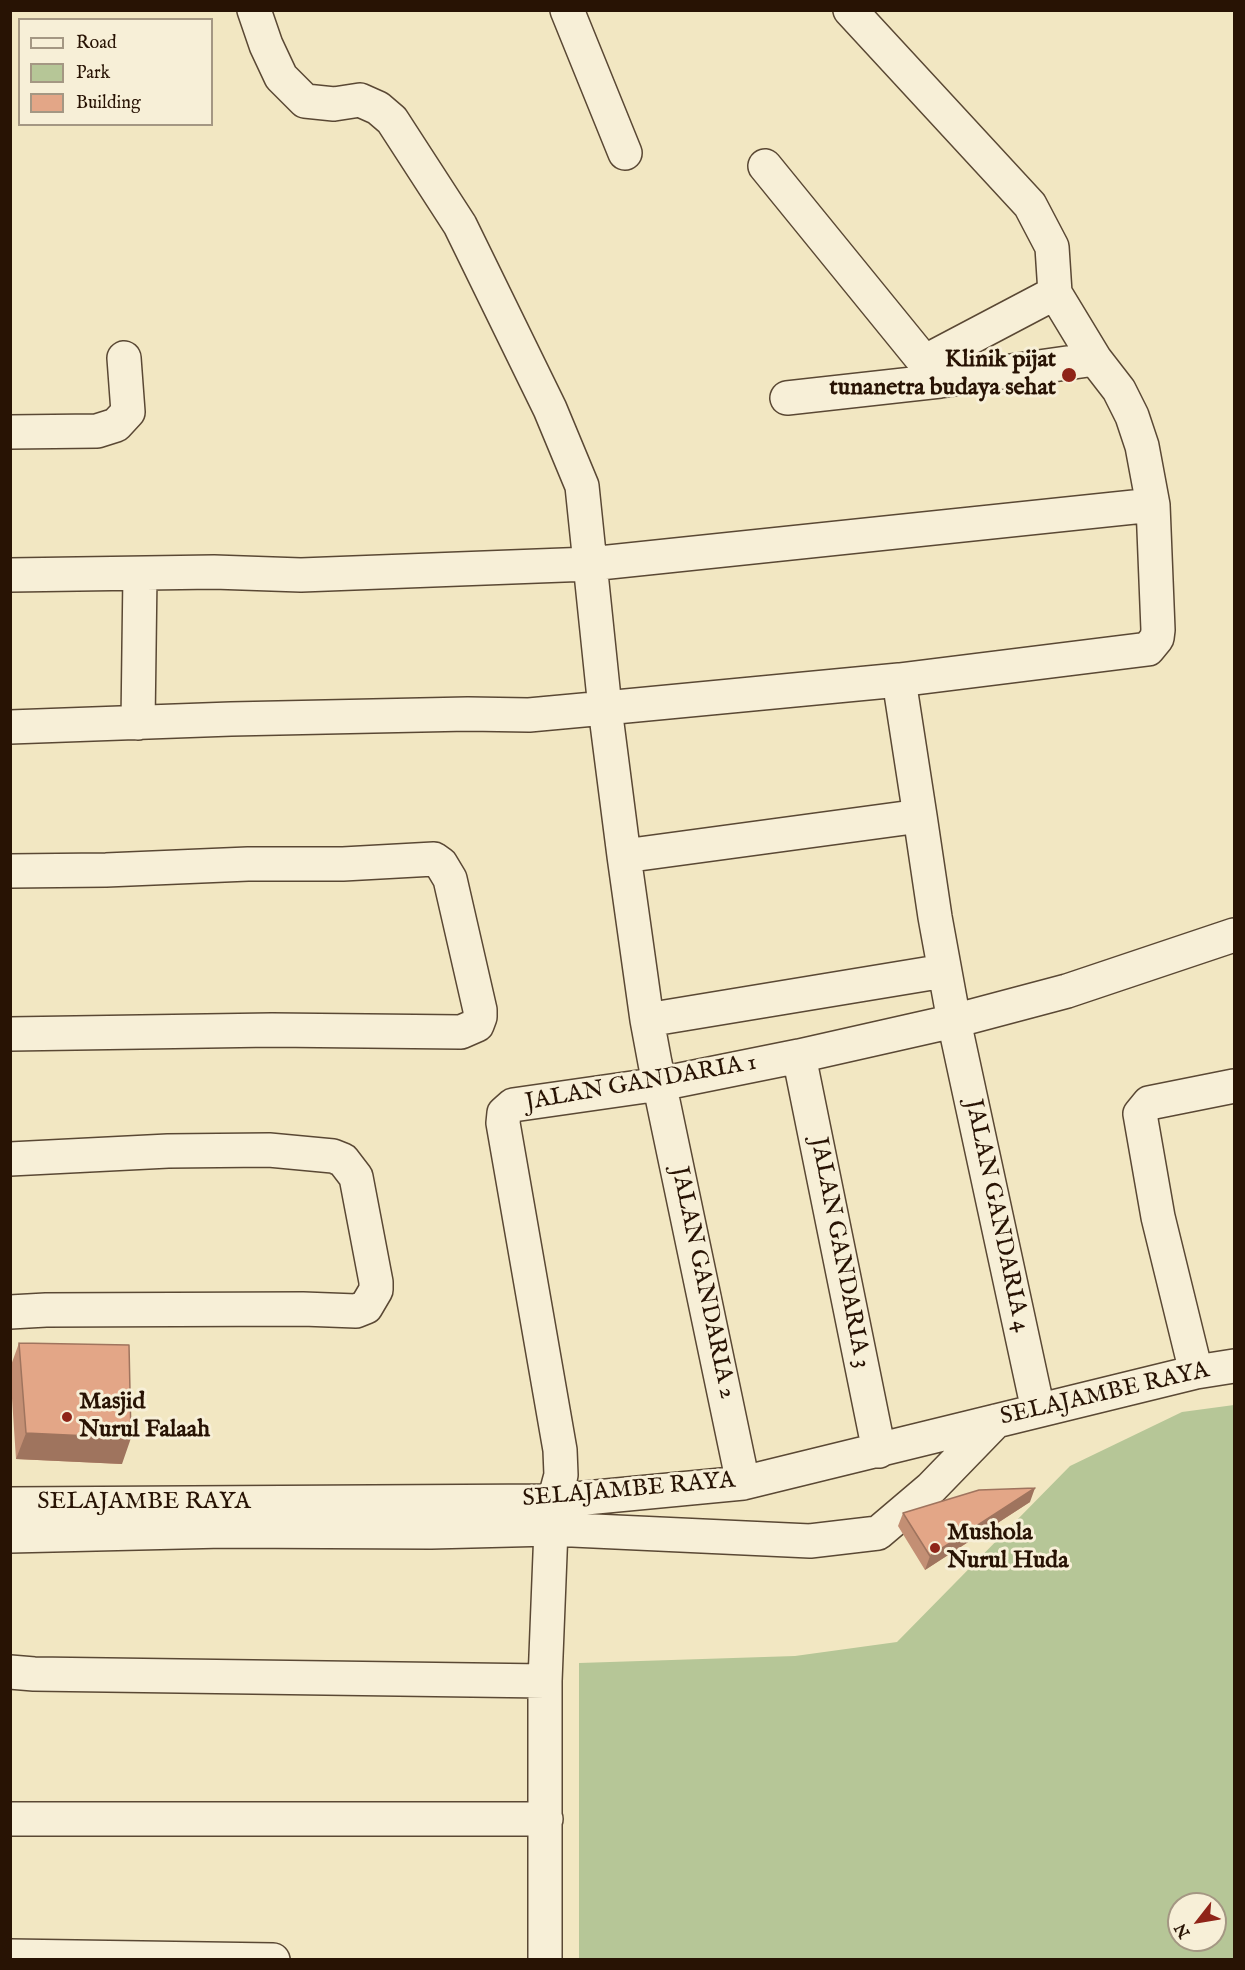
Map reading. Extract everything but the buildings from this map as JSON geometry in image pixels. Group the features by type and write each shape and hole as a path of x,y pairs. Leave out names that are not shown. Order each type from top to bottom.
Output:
{"street":[{"name":"JALAN GANDARIA 2","path":"254,10 266,45 281,77 305,101 334,104 360,100 378,108 392,120 460,225 550,409 582,486 605,708 653,1052 743,1483"},
{"path":"567,10 625,153"},
{"path":"10,727 468,714 529,715 899,680 1149,649 1157,638 1158,630 1153,506 1142,446 1132,416 1119,390 1095,359 1055,293 1052,247 1030,205 850,10"},
{"path":"765,166 932,371"},
{"path":"932,371 1055,293"},
{"path":"10,432 97,431 116,424 128,412 123,358"},
{"path":"787,398 932,371 1095,359"},
{"path":"10,575 214,572 301,575 378,574 590,564 1153,506"},
{"path":"138,723 140,574"},
{"name":"JALAN GANDARIA 4","path":"899,680 954,1021 1038,1410"},
{"path":"624,856 920,816"},
{"path":"10,871 106,870 248,864 343,864 434,859 441,864 450,879 480,1017 477,1025 461,1032 272,1030 10,1034"},
{"name":"JALAN GANDARIA 1","path":"552,1515 561,1475 560,1450 503,1123 504,1113 513,1105 653,1052 799,1056 954,1021 1067,991 1234,935"},
{"path":"653,1052 945,971"},
{"name":"JALAN GANDARIA 3","path":"799,1056 879,1451"},
{"path":"1196,1372 1158,1217 1140,1114 1149,1103 1234,1086"},
{"path":"10,1159 168,1151 269,1150 333,1156 343,1160 356,1177 376,1282 376,1290 366,1307 356,1311 303,1309 10,1312"},
{"name":"SELAJAMBE RAYA","path":"10,1504 552,1515 743,1483 1196,1372 1234,1366"},
{"path":"10,1536 224,1531 431,1532 552,1515 810,1541 878,1533 931,1488 996,1421"},
{"path":"544,1959 545,1681 552,1515"},
{"path":"10,1671 34,1674 545,1681"},
{"path":"10,1819 546,1819"},
{"path":"10,1956 273,1959"}],"green space":[{"path":"1234,1405 1234,1959 579,1959 579,1663 795,1656 897,1642 1070,1466 1182,1412"}],"place":[{"name":"Klinik pijat tunanetra budaya sehat","path":"1069,375"},
{"name":"Masjid Nurul Falaah","path":"67,1417"},
{"name":"Mushola Nurul Huda","path":"935,1548"}]}
